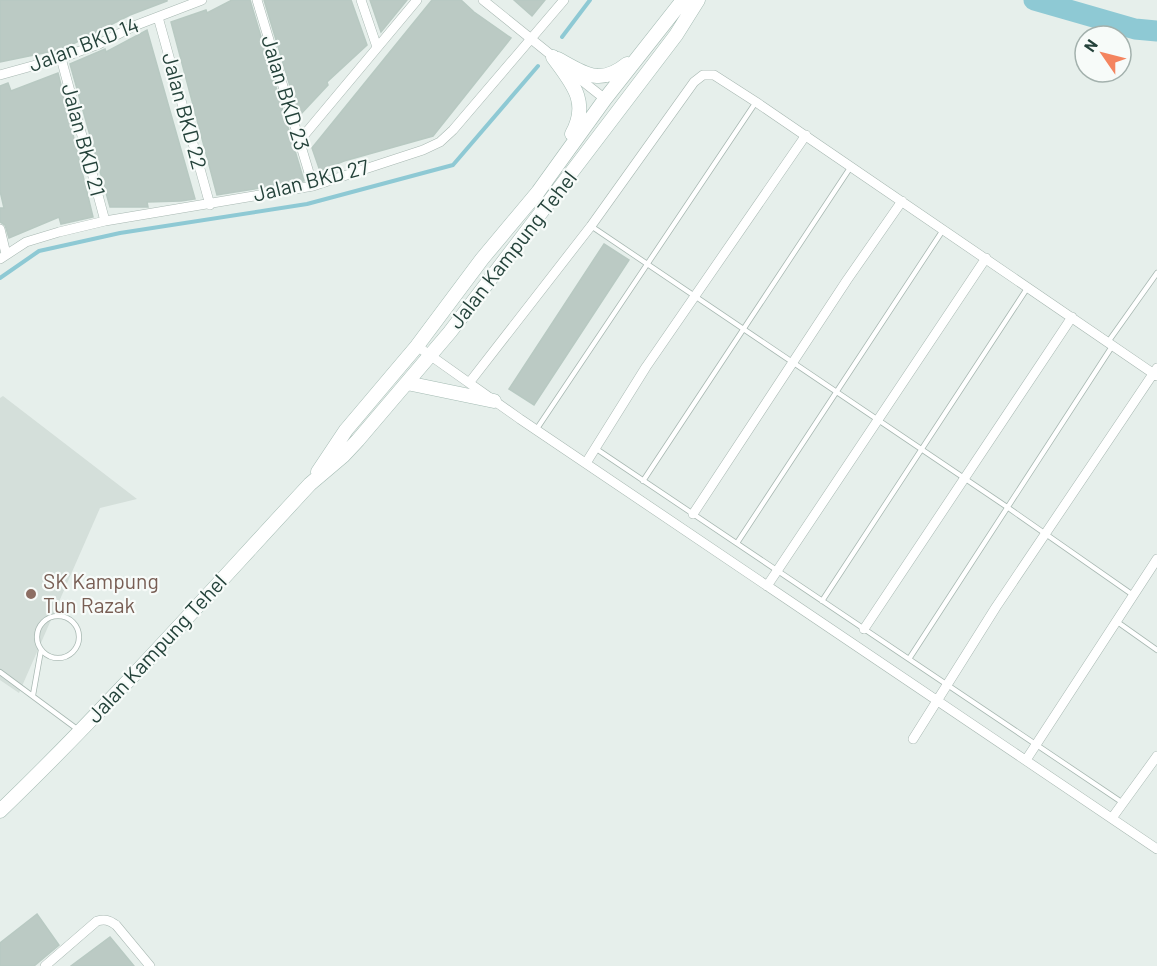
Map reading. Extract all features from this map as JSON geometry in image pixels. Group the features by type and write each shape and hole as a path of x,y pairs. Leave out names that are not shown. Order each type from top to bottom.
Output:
{"main road":[{"name":"Jalan Kampung Tehel","path":"310,484 361,411 417,346 482,260 538,192 605,99 683,0"},
{"name":"Jalan Kampung Tehel","path":"0,812 80,732 310,484 343,456 430,356 518,245 676,35 698,0"},
{"path":"553,57 592,76 603,77 615,74 674,12"},
{"path":"518,245 553,189 598,128 605,113 605,99 618,97 625,92 658,50 676,35"},
{"path":"538,192 580,120 581,106 577,92 553,57"},
{"path":"407,382 494,401"}],"street":[{"name":"Jalan BKD 14","path":"0,75 61,58 99,44 202,0"},
{"name":"Jalan BKD 23","path":"257,0 313,186"},
{"path":"361,0 377,47"},
{"path":"300,140 417,0"},
{"path":"485,0 605,99"},
{"name":"Jalan BKD 27","path":"3,256 36,238 105,222 313,186 423,150 440,142 453,130 564,0"},
{"name":"Jalan BKD 22","path":"158,17 210,205"},
{"name":"Jalan BKD 21","path":"61,58 105,222"},
{"path":"469,383 591,226 694,82 703,75 714,75 756,102 1156,373 1045,533 913,739"},
{"path":"586,463 646,367 806,135"},
{"path":"693,514 902,201"},
{"path":"0,229 3,256"},
{"path":"767,586 987,258"},
{"path":"864,629 1072,317"},
{"path":"417,346 536,430 1157,849"},
{"path":"1026,760 1157,559"},
{"path":"1112,818 1157,756"},
{"path":"45,966 97,921 109,920 116,925 150,966"}],"lane":[{"path":"536,430 756,102"},
{"path":"643,481 851,166"},
{"path":"591,226 1007,507 1133,595"},
{"path":"736,543 944,229"},
{"path":"909,659 1157,273"},
{"path":"822,601 1029,287"},
{"path":"595,448 1123,803"},
{"path":"33,695 41,650 37,640 39,628 48,619 59,616 75,624 80,635 79,641 74,652 69,656 51,658 41,650"},
{"path":"1116,621 1157,650"},
{"path":"0,672 80,732"}],"shaded area":[{"name":"SK Kampung Tun Razak","path":"3,396 137,499 100,508 19,693 0,680 0,398"}],"building":[{"path":"0,0 167,1 130,15 63,49 0,62"},
{"path":"232,0 250,0 304,181 217,195 171,22 206,10 207,13"},
{"path":"264,0 351,0 367,45 327,82 328,85 299,116"},
{"path":"370,0 407,0 381,32"},
{"path":"432,0 461,0 511,38 433,136 344,161 320,171 312,148"},
{"path":"514,0 545,0 532,16"},
{"path":"147,30 195,199 147,202 148,207 110,207 70,64 105,49 106,52"},
{"path":"58,73 93,217 61,224 59,217 9,238 5,225 0,222 0,208 4,208 0,191 0,86 8,83 11,91"},
{"path":"604,244 629,260 534,405 509,389"},
{"path":"37,914 59,945 34,966 0,966 0,943"},
{"path":"110,937 134,966 71,966"}],"waterway":[{"path":"562,37 590,0"},
{"path":"1034,0 1135,29 1157,31"},
{"path":"0,278 39,251 120,233 307,204 453,165 538,66"}],"place":[{"name":"SK Kampung Tun Razak","path":"31,594"}]}
